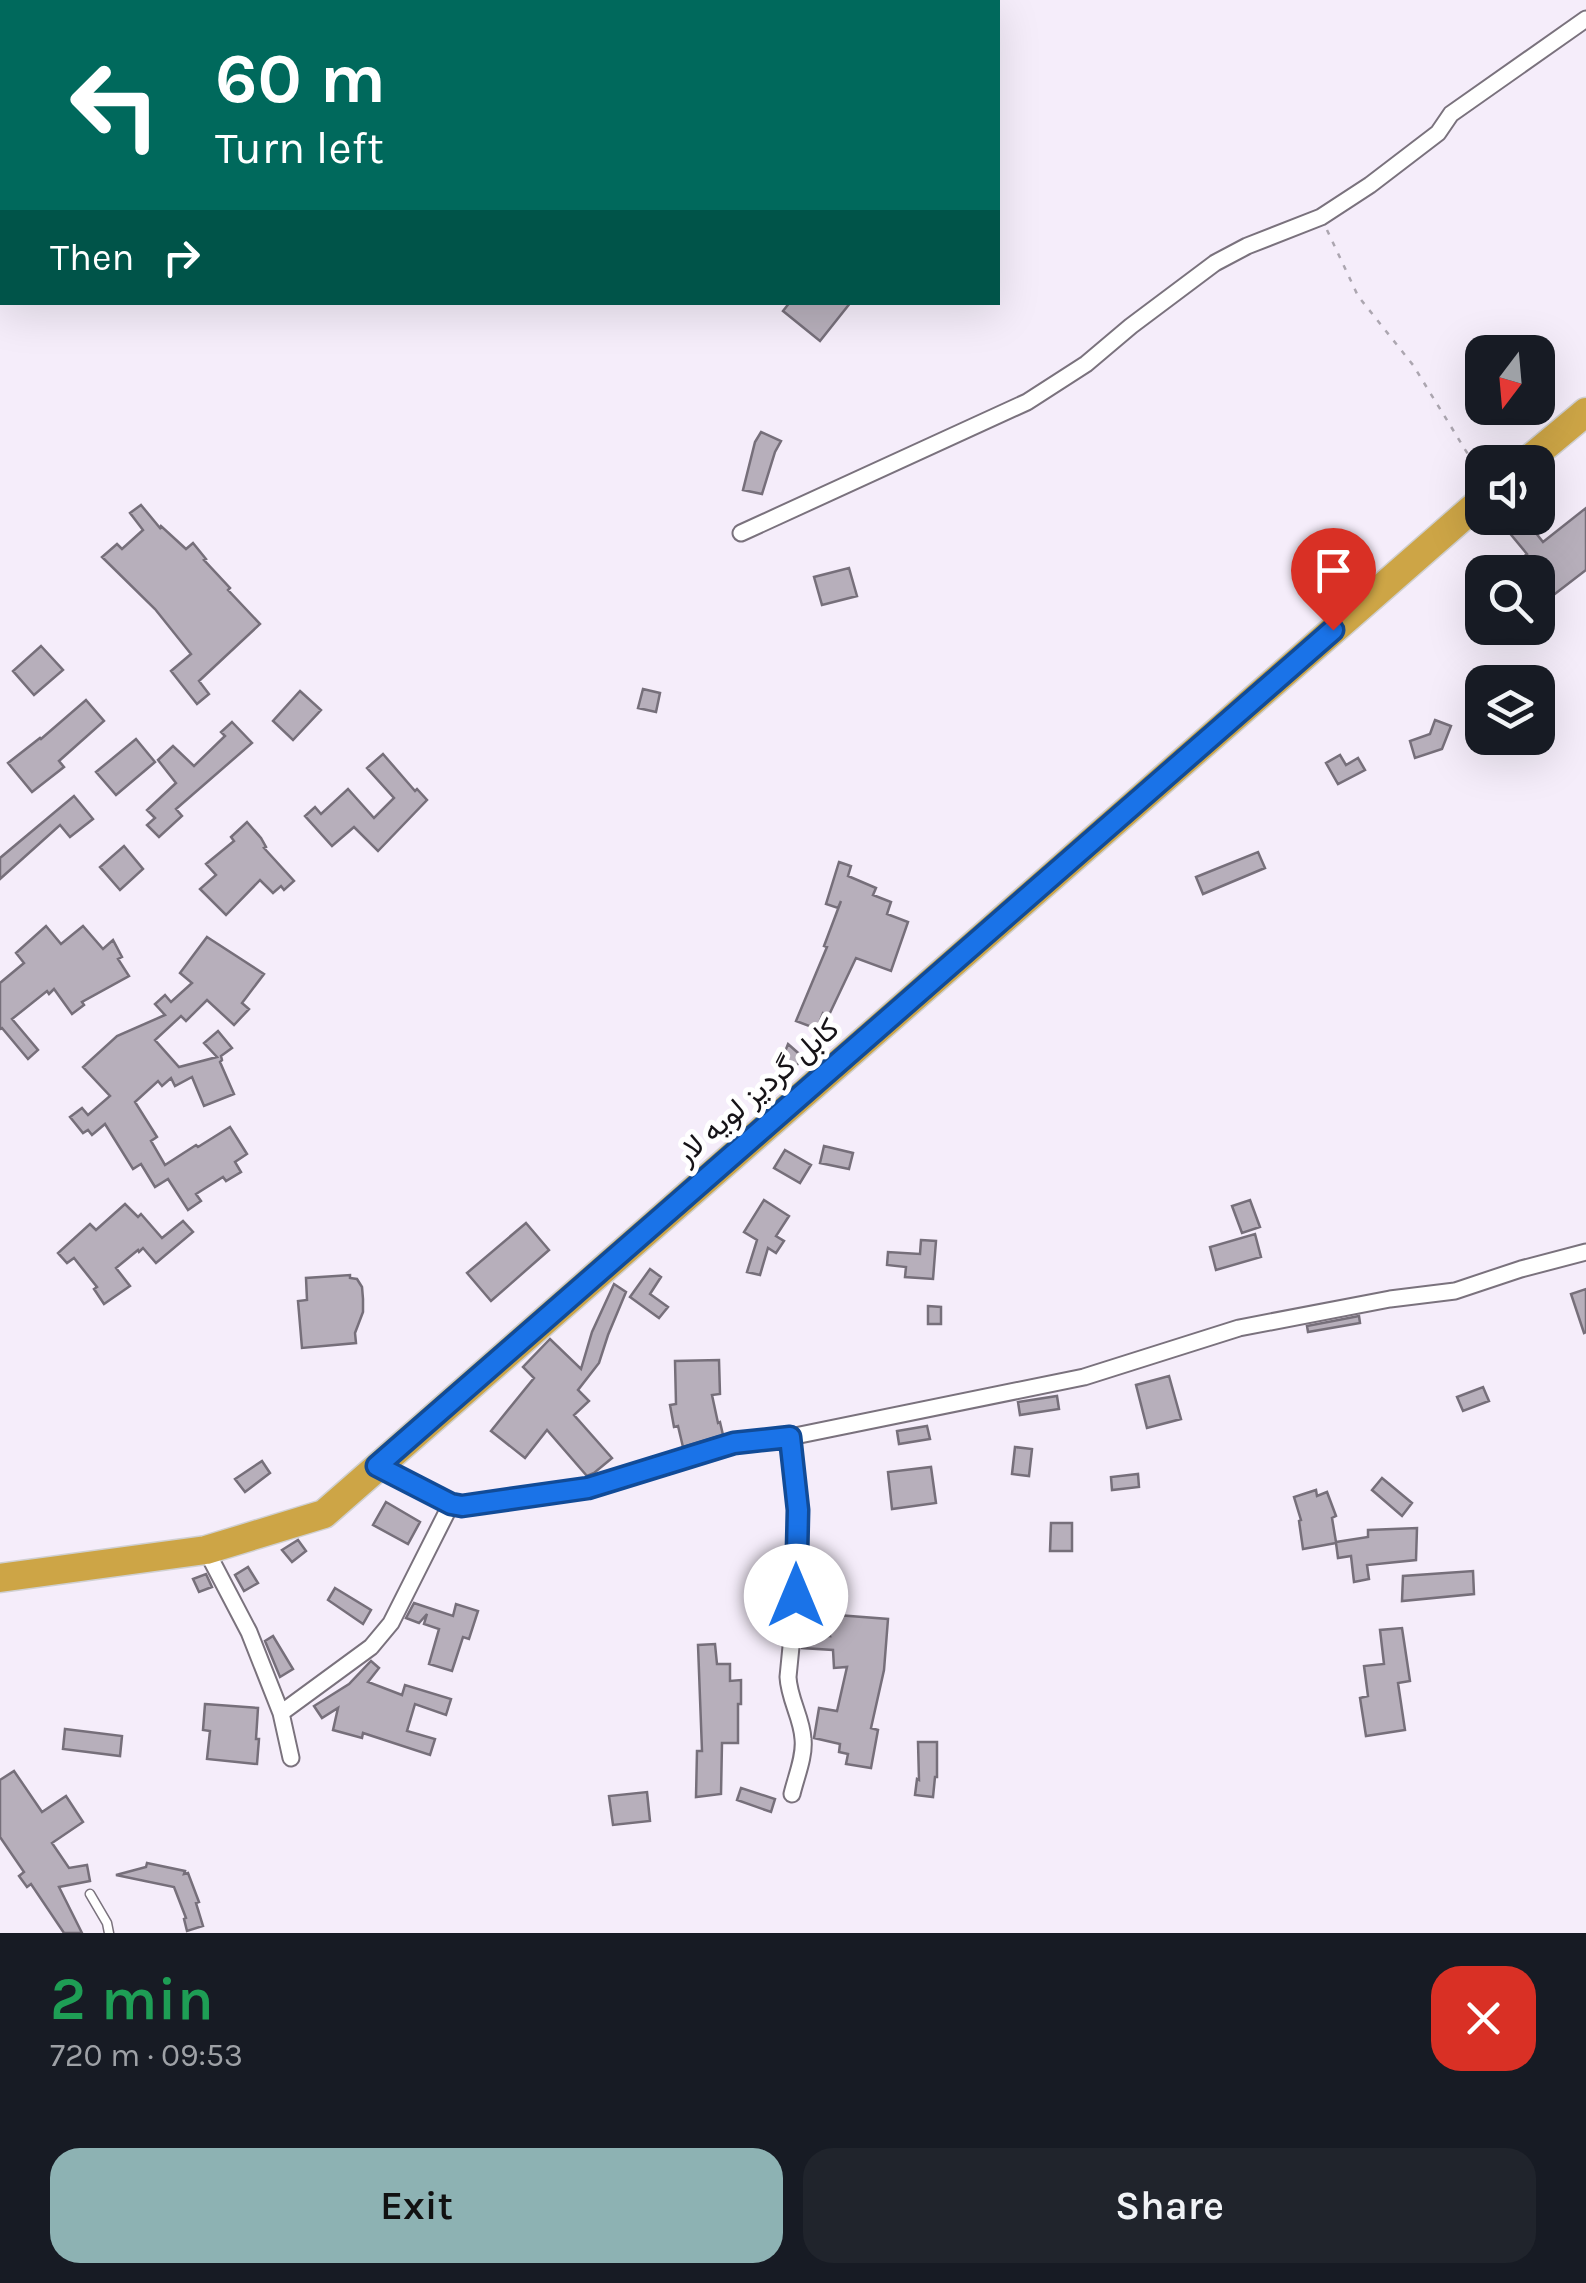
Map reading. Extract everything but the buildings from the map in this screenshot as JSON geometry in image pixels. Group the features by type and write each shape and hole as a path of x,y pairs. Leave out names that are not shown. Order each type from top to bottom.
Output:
{"highway":[{"path":"1546,445 1586,412"},
{"name":"کابل گردیز لویه لار","path":"0,1578 206,1550 324,1514 1465,515"}],"street":[{"path":"741,533 1026,402 1086,364 1215,263 1321,217 1370,185 1438,133 1451,114 1586,19"},
{"path":"377,1466 462,1506 588,1488 734,1443 790,1437 1084,1377 1238,1328 1390,1299 1455,1291 1586,1252"},
{"path":"790,1437 798,1510 796,1596 788,1678 804,1745 792,1794"},
{"path":"282,1713 371,1648 391,1624 451,1504"},
{"path":"206,1550 249,1632 282,1713 291,1758"}],"lane":[{"path":"90,1894 109,1933"}],"path":[{"path":"1321,217 1358,296 1413,365 1465,450"}],"route":[{"path":"796,1596 798,1510 790,1437 734,1443 588,1488 462,1506 377,1466 1333,630"}]}
